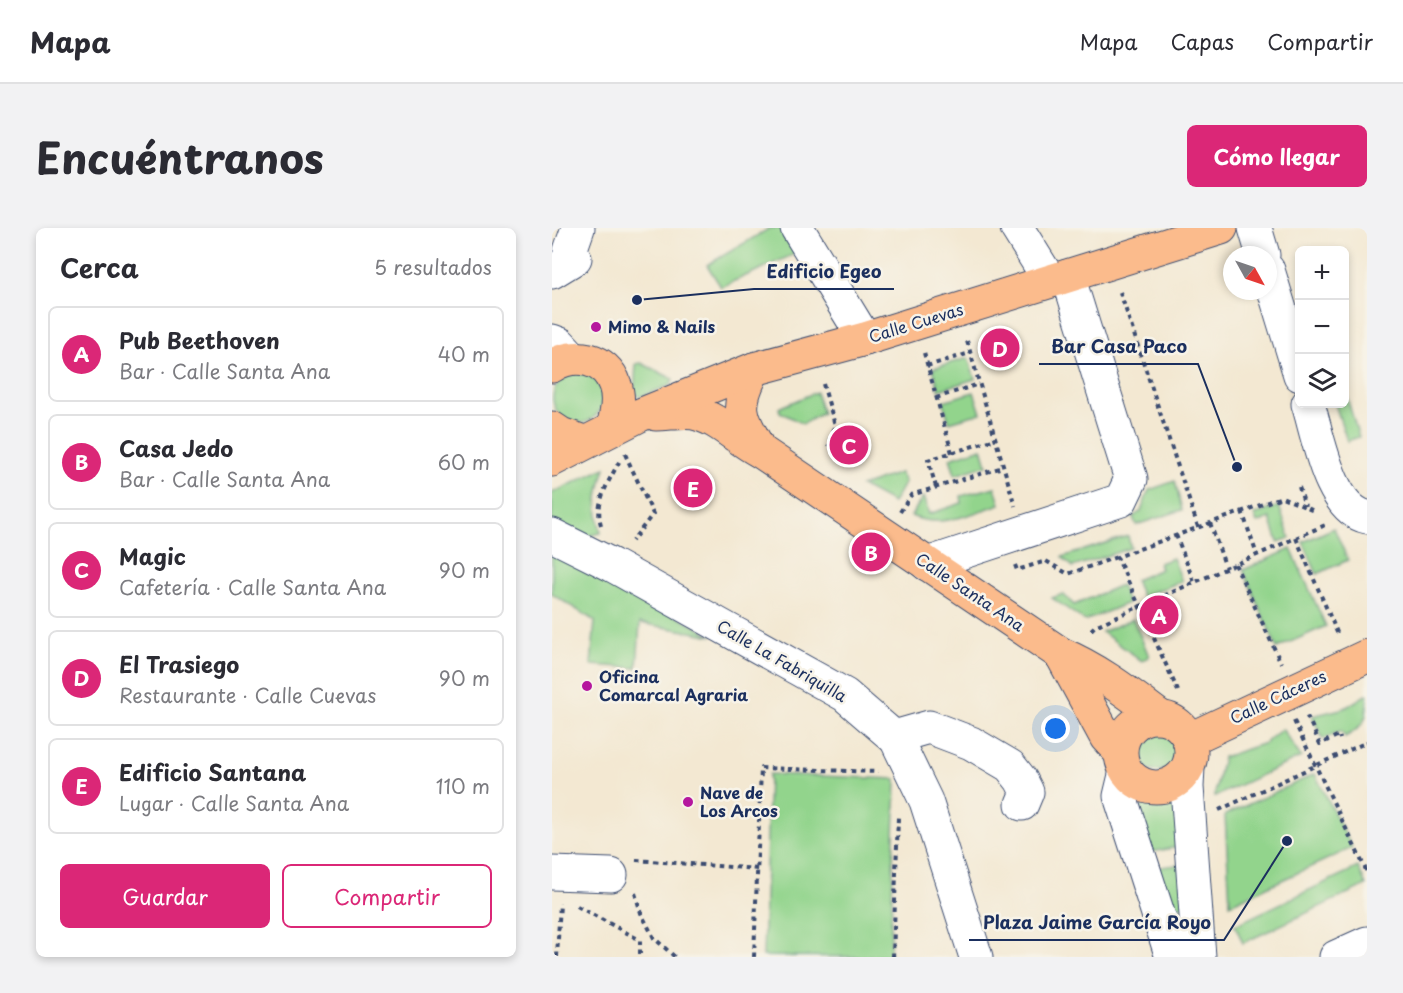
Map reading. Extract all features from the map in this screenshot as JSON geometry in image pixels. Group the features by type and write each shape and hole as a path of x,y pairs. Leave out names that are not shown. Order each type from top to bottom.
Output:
{"main road":[{"name":"Calle Cuevas","path":"552,460 584,442 623,438 754,369 865,339 1221,228"},
{"path":"559,355 586,358 598,363 608,372 615,384 623,438"},
{"name":"Calle Santa Ana","path":"754,369 743,390 742,418 760,451"},
{"name":"Calle Santa Ana","path":"623,438 692,412 709,417 744,443 760,451 1061,654 1082,663 1129,693 1171,708"},
{"path":"552,428 561,434 584,442"},
{"name":"Calle Santa Ana","path":"1061,654 1106,737 1123,761"},
{"name":"Calle Cáceres","path":"1189,753 1367,656"},
{"path":"1171,708 1189,753 1174,782 1164,786 1142,785 1133,779 1123,761 1122,740 1137,722 1171,708"}],"street":[{"path":"552,272 575,258 570,251 578,228"},
{"path":"797,228 865,339"},
{"path":"927,564 1011,524 1120,500 1131,479 1059,279 1017,228"},
{"path":"1255,228 1260,246"},
{"path":"1277,300 1295,361"},
{"path":"1309,408 1334,488 1344,502 1359,516 1367,517"},
{"name":"Calle La Fabriquilla","path":"552,535 612,565 845,695 894,737 926,801 976,957"},
{"path":"894,737 929,727 971,743 1010,766 1027,792 1022,804"},
{"path":"1189,753 1187,787 1199,957"},
{"path":"1123,761 1120,796 1172,957"},
{"path":"556,885 626,878"},
{"path":"1336,957 1367,943"}],"path":[{"path":"1116,288 1122,294 1198,527"},
{"path":"967,341 1004,467 1017,570 1046,561 1068,574 1282,497 1317,512"},
{"path":"927,366 970,353"},
{"path":"924,354 952,453"},
{"path":"823,384 835,426 829,446"},
{"path":"936,398 979,384"},
{"path":"604,532 598,516 601,497 623,438"},
{"path":"623,438 653,514 629,545"},
{"path":"936,486 928,460 996,439"},
{"path":"897,518 911,495 1004,467"},
{"path":"1242,511 1257,555"},
{"path":"1091,630 1139,606 1323,526 1320,519"},
{"path":"1210,523 1226,568"},
{"path":"1176,535 1194,582"},
{"path":"1296,538 1340,636 1330,641"},
{"path":"1117,557 1139,606 1171,708"},
{"path":"1236,564 1281,663 1291,659"},
{"path":"1295,724 1308,718 1320,744 1339,735 1340,739"},
{"path":"1299,731 1367,872"},
{"path":"1211,814 1367,742"},
{"path":"754,957 761,768 883,772"},
{"path":"893,957 899,807"},
{"path":"675,957 654,938 626,878 635,860 758,869"},
{"path":"556,885 557,957"},
{"path":"570,902 640,940 640,957"}],"green space":[{"path":"770,228 782,228 797,253 721,287 707,265"},
{"path":"968,358 975,379 939,390 933,368"},
{"path":"641,363 673,379 671,385 639,397 634,392 636,364"},
{"path":"578,373 596,380 603,398 596,416 578,423 560,416 553,398 560,380"},
{"path":"816,392 822,413 803,424 780,412 779,408"},
{"path":"974,392 981,413 949,422 943,401"},
{"path":"1349,404 1359,437 1347,441 1336,408 1349,408"},
{"path":"982,448 987,465 955,475 950,458"},
{"path":"605,468 598,500 601,533 583,537 552,521 552,493"},
{"path":"900,473 905,482 893,503 861,486"},
{"path":"1175,481 1182,510 1136,525 1133,517 1141,511 1149,490"},
{"path":"995,487 1000,504 978,512 944,521 922,520 911,516 923,497 929,514 962,503 961,496"},
{"path":"1279,506 1290,538 1278,542 1270,518 1257,523 1254,515"},
{"path":"1334,528 1348,560 1317,574 1303,542"},
{"path":"1128,536 1131,548 1073,567 1062,557"},
{"path":"552,549 713,636 640,623 637,668 591,665 595,621 552,594"},
{"path":"1291,549 1326,626 1277,648 1243,570"},
{"path":"1173,558 1182,581 1142,597 1135,580 1161,569 1159,563"},
{"path":"1121,585 1128,603 1085,621 1052,598 1063,594 1074,605"},
{"path":"1133,619 1149,656 1142,661 1102,632"},
{"path":"1367,694 1367,710 1362,725 1345,737 1341,731 1323,739 1312,716 1345,708"},
{"path":"1156,729 1164,730 1171,735 1176,742 1176,758 1171,765 1164,770 1156,771 1148,770 1141,765 1136,758 1135,750 1136,742 1141,735 1148,730"},
{"path":"1282,729 1301,757 1214,797 1223,757 1265,743"},
{"path":"769,774 896,779 890,957 763,956"},
{"path":"1315,774 1352,848 1230,904 1225,815"},
{"path":"1128,780 1139,787 1150,790 1162,790 1175,786 1189,845 1141,854"},
{"path":"1192,863 1195,904 1161,911 1145,869"},
{"path":"1358,867 1366,885 1243,943 1235,925"}],"place":[{"name":"Edificio Egeo","path":"637,300"},
{"name":"Mimo & Nails","path":"596,327"},
{"name":"El Trasiego","path":"1000,348"},
{"name":"Magic","path":"849,445"},
{"name":"Bar Casa Paco","path":"1237,467"},
{"name":"Edificio Santana","path":"693,488"},
{"name":"Casa Jedo","path":"871,552"},
{"name":"Pub Beethoven","path":"1159,615"},
{"name":"Oficina Comarcal Agraria","path":"587,686"},
{"name":"Nave de Los Arcos","path":"688,802"},
{"name":"Plaza Jaime García Royo","path":"1287,841"}]}
